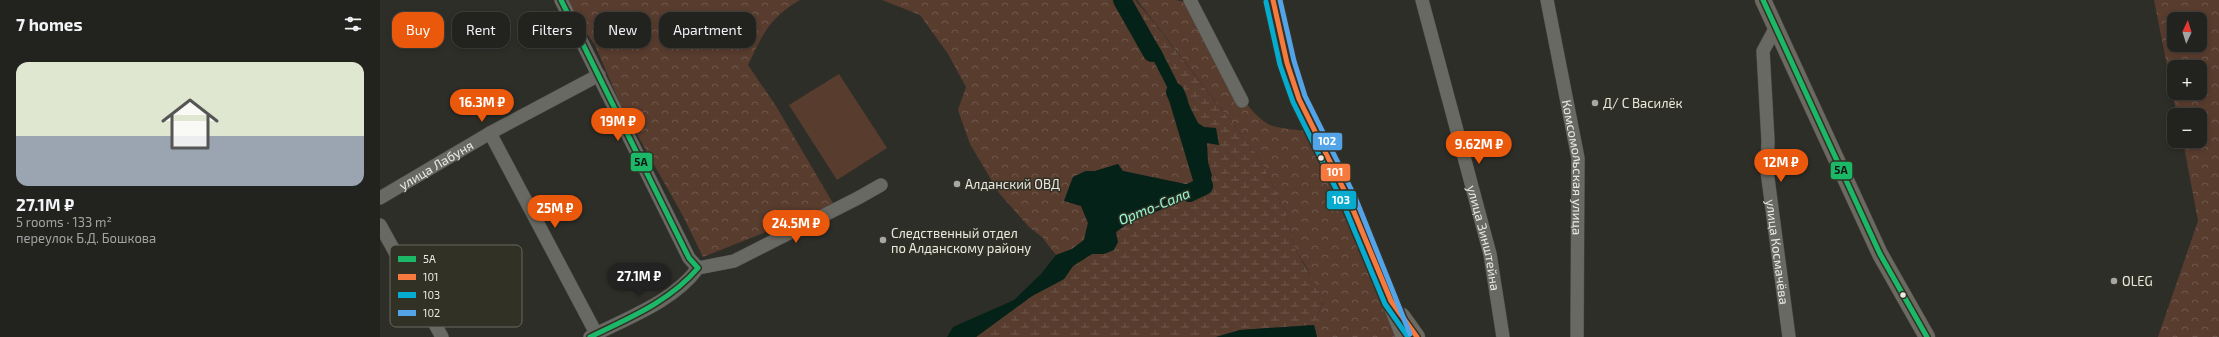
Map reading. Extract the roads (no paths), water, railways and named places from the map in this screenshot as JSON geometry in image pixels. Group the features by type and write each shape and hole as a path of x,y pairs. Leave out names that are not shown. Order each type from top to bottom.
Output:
{"main road":[{"path":"1273,0 1287,63 1299,99 1349,200 1391,301 1404,337"},
{"path":"1762,0 1776,27 1880,254 1927,337"},
{"path":"1391,301 1417,337"}],"street":[{"path":"561,0 690,258 698,268"},
{"path":"1190,0 1242,101"},
{"name":"улица Зинштейна","path":"1422,0 1490,254 1503,337"},
{"name":"Комсомольская улица","path":"1547,0 1578,158 1577,337"},
{"name":"улица Космачёва","path":"1776,27 1763,50 1768,140 1767,171 1789,337"},
{"name":"улица Лабуня","path":"380,198 490,133 599,76"},
{"path":"490,133 595,336 668,296 687,282 698,268 734,261 858,198 882,184"},
{"path":"380,225 391,245"},
{"path":"436,327 442,337"}],"water":[{"path":"1121,0 1127,0 1161,50 1198,123 1204,127 1216,128 1219,145 1207,143 1208,162 1212,176 1204,186 1181,201 1140,218 1116,232 1118,242 1114,250 1104,254 1092,254 1073,266 1064,279 1032,296 976,337 947,337 953,327 1014,300 1041,274 1056,255 1072,249 1084,240 1088,223 1081,206 1064,201 1073,177 1086,171 1095,171 1118,164 1123,171 1195,186 1206,173 1202,152 1190,123 1179,110 1144,42 1131,12"},
{"path":"1314,325 1317,337 1216,337 1240,330"}],"waterway":[{"name":"Орто-Сала","path":"1122,0 1152,53"},
{"name":"Орто-Сала","path":"1175,92 1204,186 1189,193"}],"place":[{"name":"Д/ С Василёк","path":"1595,103"},
{"name":"Алданский ОВД","path":"957,184"},
{"name":"Следственный отдел по Алданскому району","path":"883,240"},
{"name":"OLEG","path":"2114,281"}]}
